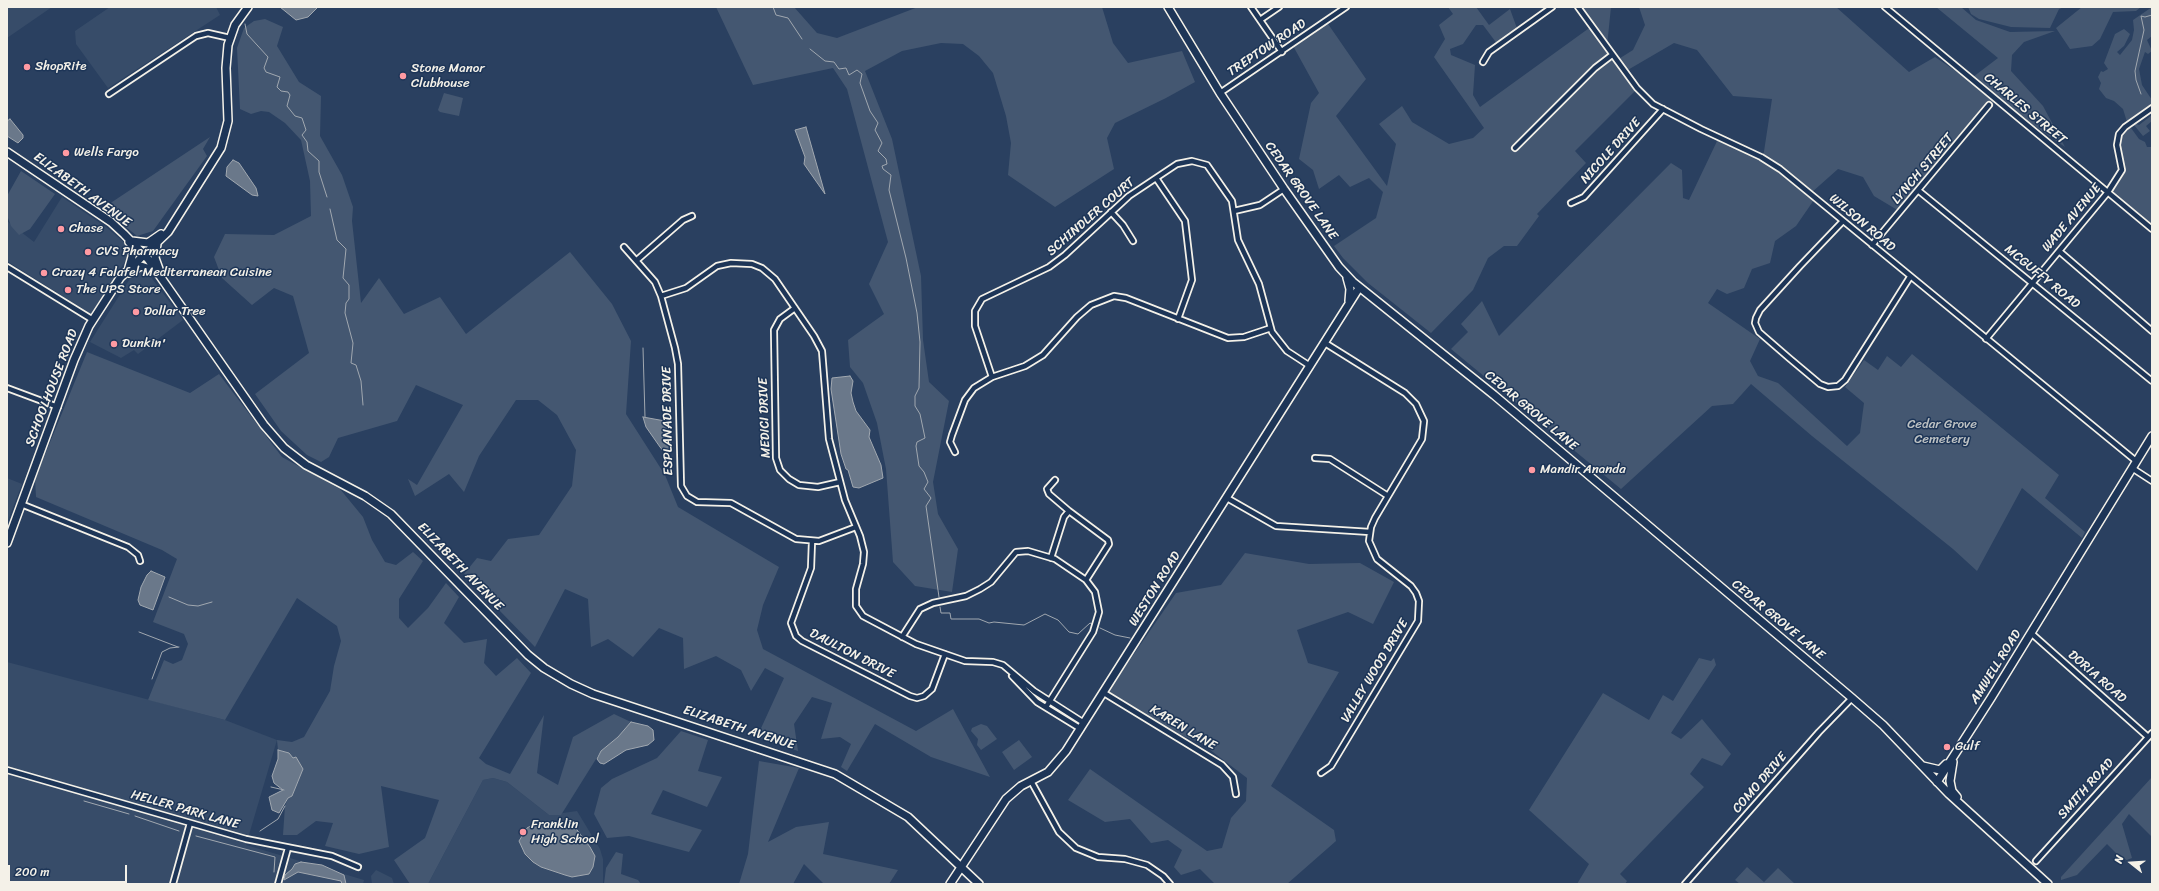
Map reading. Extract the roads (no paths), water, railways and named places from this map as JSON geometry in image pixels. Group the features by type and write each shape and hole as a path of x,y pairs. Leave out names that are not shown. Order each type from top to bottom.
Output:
{"street":[{"name":"SCHOOLHOUSE ROAD","path":"7,543 74,360 93,320 119,280 168,232 218,155 226,136 229,113 226,61 230,38 238,20 248,7"},
{"name":"CEDAR GROVE LANE","path":"1168,7 1220,92 1284,189 1346,274 1359,288 1494,395 1852,698 1882,725 1937,782"},
{"path":"1251,7 1282,52"},
{"path":"1260,20 1279,7"},
{"name":"TREPTOW ROAD","path":"1220,92 1282,52 1346,7"},
{"path":"1483,62 1489,52 1552,7"},
{"name":"WILSON ROAD","path":"1578,7 1637,88 1653,104 1761,157 1780,169 2136,461"},
{"name":"CHARLES STREET","path":"1885,7 2152,229"},
{"path":"109,94 196,36 208,33 230,38"},
{"path":"1515,148 1595,68 1612,55"},
{"name":"LYNCH STREET","path":"1872,245 1919,191 1989,105"},
{"name":"WADE AVENUE","path":"1986,339 2108,192 2122,170 2117,145 2119,134 2125,127 2152,108"},
{"name":"NICOLE DRIVE","path":"1572,203 1584,197 1663,109"},
{"name":"ELIZABETH AVENUE","path":"7,152 111,222 129,239 157,272 264,425 284,448 306,465 365,496 391,514 524,650 544,668 571,684 593,694 835,774 908,817 979,884"},
{"name":"SCHINDLER COURT","path":"992,377 975,326 975,311 980,303 988,296 1049,267 1066,255 1129,196 1177,164 1198,162 1207,165 1229,196 1234,210 1238,240 1259,284 1271,328 1281,346 1310,366"},
{"path":"1156,178 1185,221 1192,280 1178,319"},
{"path":"1234,210 1260,205 1284,189"},
{"name":"MCGUFFY ROAD","path":"1919,191 2152,381"},
{"path":"1111,212 1123,225 1133,241"},
{"path":"637,260 682,220 692,216"},
{"path":"1843,221 1760,310 1756,318 1759,332 1795,364 1820,384 1831,387 1842,383 1910,277"},
{"path":"127,271 134,253 133,246 127,239 148,243 163,232 168,232"},
{"path":"119,280 124,280 132,270 139,266 146,267 157,272 159,269 155,258 157,244"},
{"name":"ESPLANADE DRIVE","path":"624,248 637,260 651,277 661,296 678,364 681,486 687,496 697,502 731,503 796,539 812,541 828,538 856,527"},
{"path":"2059,251 2152,331"},
{"path":"661,296 686,288 717,266 742,263 762,268 775,278 822,351 826,424 840,482 864,552 863,564 856,589 856,606 863,616 902,637 965,661 993,662 1003,665 1026,686 1050,701 1082,726"},
{"path":"7,268 93,320"},
{"path":"1346,274 1350,289 1347,306"},
{"name":"WESTON ROAD","path":"950,884 1006,799 1015,790 1048,772 1058,762 1104,693 1359,288"},
{"path":"954,452 950,442 965,400 974,388 992,377 1025,366 1043,355 1077,317 1091,305 1114,296 1126,298 1228,338 1244,337 1271,328"},
{"name":"MEDICI DRIVE","path":"795,308 780,320 774,330 776,458 780,470 788,479 799,485 818,487 840,482"},
{"path":"1227,498 1276,526 1370,532 1375,518 1422,439 1424,421 1420,410 1405,393 1325,343"},
{"path":"7,388 58,407"},
{"name":"AMWELL ROAD","path":"1937,782 2031,633 2152,436"},
{"path":"1315,458 1330,459 1388,496"},
{"path":"2132,468 2152,481"},
{"path":"1055,480 1047,489 1049,494 1108,540 1109,544 1086,580"},
{"path":"21,504 128,547 138,555 140,561"},
{"path":"1050,558 1064,517 1069,511"},
{"name":"VALLEY WOOD DRIVE","path":"1322,773 1331,766 1418,621 1419,606 1416,593 1411,586 1377,559 1369,541 1370,532"},
{"name":"DAULTON DRIVE","path":"812,541 813,559 811,568 791,623 796,636 802,641 910,696 917,698 924,696 932,689 945,654"},
{"path":"902,637 920,608 933,603 966,596 980,589 990,582 1016,552 1028,551 1050,558 1070,567 1086,580 1097,599 1099,612 1097,625 1046,707"},
{"name":"DORIA ROAD","path":"2031,633 2148,737"},
{"path":"1003,665 1026,692 1046,707 1082,726"},
{"name":"KAREN LANE","path":"1104,693 1222,765 1233,777 1236,794"},
{"name":"COMO DRIVE","path":"1685,884 1819,732 1852,698"},
{"name":"SMITH ROAD","path":"2036,860 2152,733"},
{"path":"1922,766 1943,769 1956,748 1960,746"},
{"path":"1954,756 1950,781 1952,791 1977,819"},
{"name":"HELLER PARK LANE","path":"7,770 246,839 332,856 358,867"},
{"path":"1031,781 1059,832 1076,848 1098,857 1125,859 1147,865 1163,876 1170,884"},
{"path":"1937,782 2048,884"},
{"path":"173,884 190,822"},
{"path":"278,884 288,848"},
{"path":"948,855 959,858 970,854"}],"waterway":[{"path":"773,7 776,15 788,18 802,39"},
{"path":"2141,94 2136,80 2135,71 2144,30 2141,16 2145,17 2152,15"},
{"path":"245,24 247,34 268,57 264,68 266,72 280,77 277,87 281,91 288,92 290,95 287,106 295,116 302,118 306,130 302,135 307,142 308,151 319,161 319,172 327,197"},
{"path":"810,49 825,61 834,62 839,69 846,68 849,75 857,70 862,74 860,83 870,111 878,123 875,130 882,143 878,151 886,159 887,164 882,166 883,169 891,175 889,190 906,258 917,313 920,342 919,388 915,396 915,406 920,414 925,438 917,442 916,446 919,466 924,472 928,482 924,489 931,498 926,506 939,597"},
{"path":"330,209 337,240 346,249 343,278 349,285 349,299 346,303 345,313 353,343 351,363 356,365 361,381 363,405"},
{"path":"643,348 645,417"},
{"path":"169,597 188,605 198,606 212,602"},
{"path":"940,607 941,613 950,613 951,619 979,619 989,623 994,622 1024,625 1045,614 1058,620 1069,632 1078,634 1090,623 1092,624"},
{"path":"1100,628 1115,635 1130,638"},
{"path":"139,632 178,647"},
{"path":"152,679 162,652 170,648 179,647"},
{"path":"271,787 284,790"},
{"path":"84,801 129,814"},
{"path":"260,831 278,819 285,806"},
{"path":"135,816 179,831"},
{"path":"196,836 275,857 274,872"}],"place":[{"name":"ShopRite","path":"27,67"},
{"name":"Stone Manor Clubhouse","path":"403,76"},
{"name":"Wells Fargo","path":"66,153"},
{"name":"Chase","path":"61,229"},
{"name":"CVS Pharmacy","path":"88,252"},
{"name":"Crazy 4 Falafel Mediterranean Cuisine","path":"44,273"},
{"name":"The UPS Store","path":"68,290"},
{"name":"Dollar Tree","path":"136,312"},
{"name":"Dunkin'","path":"114,344"},
{"name":"Mandir Ananda","path":"1532,470"},
{"name":"Gulf","path":"1947,747"},
{"name":"Franklin High School","path":"523,832"}],"park label":[{"name":"Cedar Grove Cemetery","path":"1942,432"}]}
